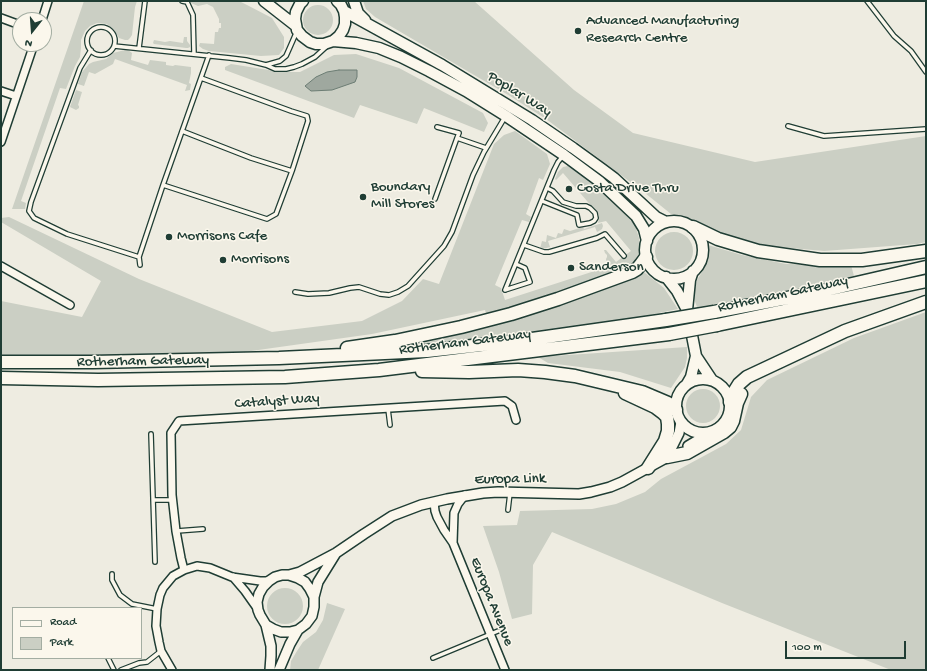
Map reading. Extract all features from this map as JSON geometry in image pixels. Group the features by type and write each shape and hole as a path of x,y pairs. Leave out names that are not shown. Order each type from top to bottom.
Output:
{"highway":[{"path":"693,228 718,239 758,251 820,260 862,260 926,252"},
{"path":"279,358 395,341 461,327 511,314 558,299 632,272 637,269 646,257"},
{"name":"Rotherham Gateway","path":"1,362 93,362 279,358 426,351 518,341 714,312 813,293 926,267"},
{"name":"Rotherham Gateway","path":"1,378 98,380 285,377 379,370 669,334 926,281"},
{"path":"730,402 739,384 747,377 845,331 926,302"},
{"path":"379,370 469,372 518,370 545,372 584,378 642,392 668,403 676,410"},
{"path":"667,457 687,453 730,427 740,395 754,375"},
{"path":"584,378 634,397 655,406 664,412 667,417 668,431 665,441 648,468"}],"main road":[{"name":"Poplar Way","path":"264,1 310,42 316,44 332,42 356,43 379,48 429,71 466,91 506,116 564,155 599,181 636,216 644,229 647,242"},
{"path":"296,28 296,12 303,1"},
{"path":"354,1 358,13 370,26"},
{"name":"Poplar Way","path":"332,42 339,36 345,24 345,17 341,5"},
{"name":"Poplar Way","path":"341,5 370,26 442,65 573,148 614,178 656,217 666,222"},
{"path":"666,222 683,222 699,234 702,243 703,252 701,261 696,269 680,278 666,277 657,272 651,266 646,257 647,242 651,233 658,226 666,222"},
{"path":"687,310 690,280 693,271"},
{"path":"666,277 677,291 687,310 696,356 712,380 722,387 730,402 728,414 721,426 705,433 690,430 681,422 676,410 676,401 678,396 683,387 692,381 702,379 712,380"},
{"path":"688,384 696,356"}],"street":[{"path":"45,12 48,1"},
{"path":"1,18 12,22"},
{"path":"1,142 31,52"},
{"path":"1,90 16,96"},
{"path":"1,266 70,305"},
{"name":"Catalyst Way","path":"184,570 176,531 173,500 171,433 179,421 505,401 512,406 516,420"},
{"path":"667,457 677,438 681,422"},
{"name":"Europa Link","path":"269,581 275,577 300,572 336,553 392,516 421,505 465,495 498,492 579,494 591,492 622,482 682,450 698,440 705,433"},
{"name":"Europa Avenue","path":"453,543 454,513 458,504 465,495"},
{"name":"Europa Avenue","path":"434,502 437,517 453,543 505,670"},
{"name":"Europa Link","path":"279,670 290,644 298,630 306,624 312,616 314,597 318,582 336,553"},
{"path":"172,670 161,651 156,626 160,595 163,588 172,576 197,566 210,568 232,577 255,581 269,581"},
{"path":"289,575 305,582 314,597"},
{"path":"232,577 245,591 266,625 271,646 270,670"},
{"path":"258,610 257,602 259,594 269,581"},
{"path":"266,625 273,630 281,632 298,630"}],"lane":[{"path":"139,48 145,1"},
{"path":"182,1 187,2 193,15 194,54"},
{"path":"866,1 894,36 911,51 926,72"},
{"path":"97,27 107,28 114,35 114,46 108,53 99,55 94,53 88,46 88,36 90,32 97,27"},
{"path":"266,65 286,56 296,28"},
{"path":"114,46 209,55 246,60 275,69 286,69 294,67 315,57 332,42"},
{"path":"91,50 80,68 29,211 34,218 67,234 140,257"},
{"path":"140,265 140,257 163,185 209,55"},
{"path":"163,185 267,219 276,214 292,171 308,121 307,116 201,78"},
{"path":"295,292 308,294 329,294 359,287 380,294 389,295 408,286 444,246 452,232 473,174 486,148 506,116"},
{"path":"435,199 458,134 437,126"},
{"path":"788,126 824,136 926,129"},
{"path":"182,131 251,158 292,171"},
{"path":"457,138 486,148"},
{"path":"516,264 525,268 530,282 505,290 558,162 564,155"},
{"path":"542,201 577,215 579,225 590,223 596,218 595,213 590,208 563,202 553,191 547,188"},
{"path":"524,246 549,252 597,238 605,234 624,256"},
{"path":"388,409 390,425"},
{"path":"151,434 155,562"},
{"path":"508,510 510,492"},
{"path":"153,500 173,500"},
{"path":"176,531 203,530"},
{"path":"112,574 112,580 120,595 132,604 157,609"},
{"path":"433,658 498,631"},
{"path":"121,670 139,663 147,662 161,651"},
{"path":"108,659 114,670"}],"green space":[{"path":"84,1 137,1 132,35 128,40 119,38 107,24 97,23 90,26 85,31 81,40 80,57 66,89 60,88 21,201 26,203 25,209 12,209"},
{"path":"188,1 239,1 272,18 284,37 284,48 279,55 261,56 209,51 203,49 199,46 200,43 214,44 215,32 218,32 219,28 221,28 221,23 219,23 219,19 213,7 207,4 198,6"},
{"path":"363,1 474,1 574,90 633,133 755,162 926,136 926,242 917,244 824,251 768,246 727,236 698,222 671,214 546,119 510,96 375,17 366,9"},
{"path":"318,5 328,10 333,20 328,30 318,35 308,30 303,20 308,10"},
{"path":"184,37 187,37 187,41 190,45 188,48 153,43 154,40 183,43"},
{"path":"125,50 132,53 131,60 148,65 150,60 166,62 166,65 191,67 189,83 191,84 190,90 185,91 187,85 115,59 113,64 95,74 89,72 84,86 78,84 82,72 89,64 106,59 113,53"},
{"path":"356,54 399,68 483,113 488,123 484,132 424,108 417,124 360,105 354,118 225,70 225,67 231,64 281,72 300,72 334,55"},
{"path":"76,90 82,92 78,105 79,108 76,110 70,107"},
{"path":"515,131 547,154 550,164 543,180 539,178 526,214 531,217 529,222 522,220 495,285 501,288 505,300 607,267 607,255 604,250 606,250 616,262 631,251 606,221 598,223 599,215 563,173 556,180 555,179 558,172 563,167 568,166 604,192 635,225 639,238 640,251 635,261 627,269 487,317 485,310 372,334 244,352 86,356 1,356 1,301 82,317 101,281 1,222 1,218 9,217 139,279 272,332 362,321 402,301 423,279 439,284 494,144 504,135"},
{"path":"602,223 602,229 597,232 595,227 548,241 550,247 540,249 542,241 546,242 547,235 556,238 558,233 562,234 564,229 570,231 583,227 584,229"},
{"path":"670,232 678,232 688,237 692,244 692,258 688,265 678,270 670,270 660,265 658,262 655,255 655,247 660,237 663,235"},
{"path":"708,245 742,255 786,264 851,265 854,276 762,296 697,307 693,296 697,280 705,267"},
{"path":"644,272 664,288 678,309 611,323 520,336 413,346 516,319 599,291"},
{"path":"926,312 926,670 891,670 722,603 552,532 533,565 532,614 512,619 499,572 483,526 517,525 520,511 592,509 616,504 645,492 661,479 726,444 741,430 751,397 767,380 854,338"},
{"path":"687,347 685,367 671,388 620,372 548,363 538,357"},
{"path":"703,389 715,394 720,406 715,418 703,423 691,418 686,406 691,394"},
{"path":"289,588 298,593 302,599 302,613 298,619 289,624 281,624 272,619 268,613 267,602 272,593 278,589"},
{"path":"327,603 345,609 318,670 290,670 291,661 297,651 303,642 316,632 323,620"}],"shaded area":[{"path":"357,70 355,82 332,90 311,91 305,86 316,77 327,72"}],"place":[{"name":"Advanced Manufacturing Research Centre","path":"578,31"},
{"name":"Costa Drive Thru","path":"569,189"},
{"name":"Boundary Mill Stores","path":"363,197"},
{"name":"Morrisons Cafe","path":"169,237"},
{"name":"Morrisons","path":"223,260"},
{"name":"Sanderson","path":"571,268"}]}
